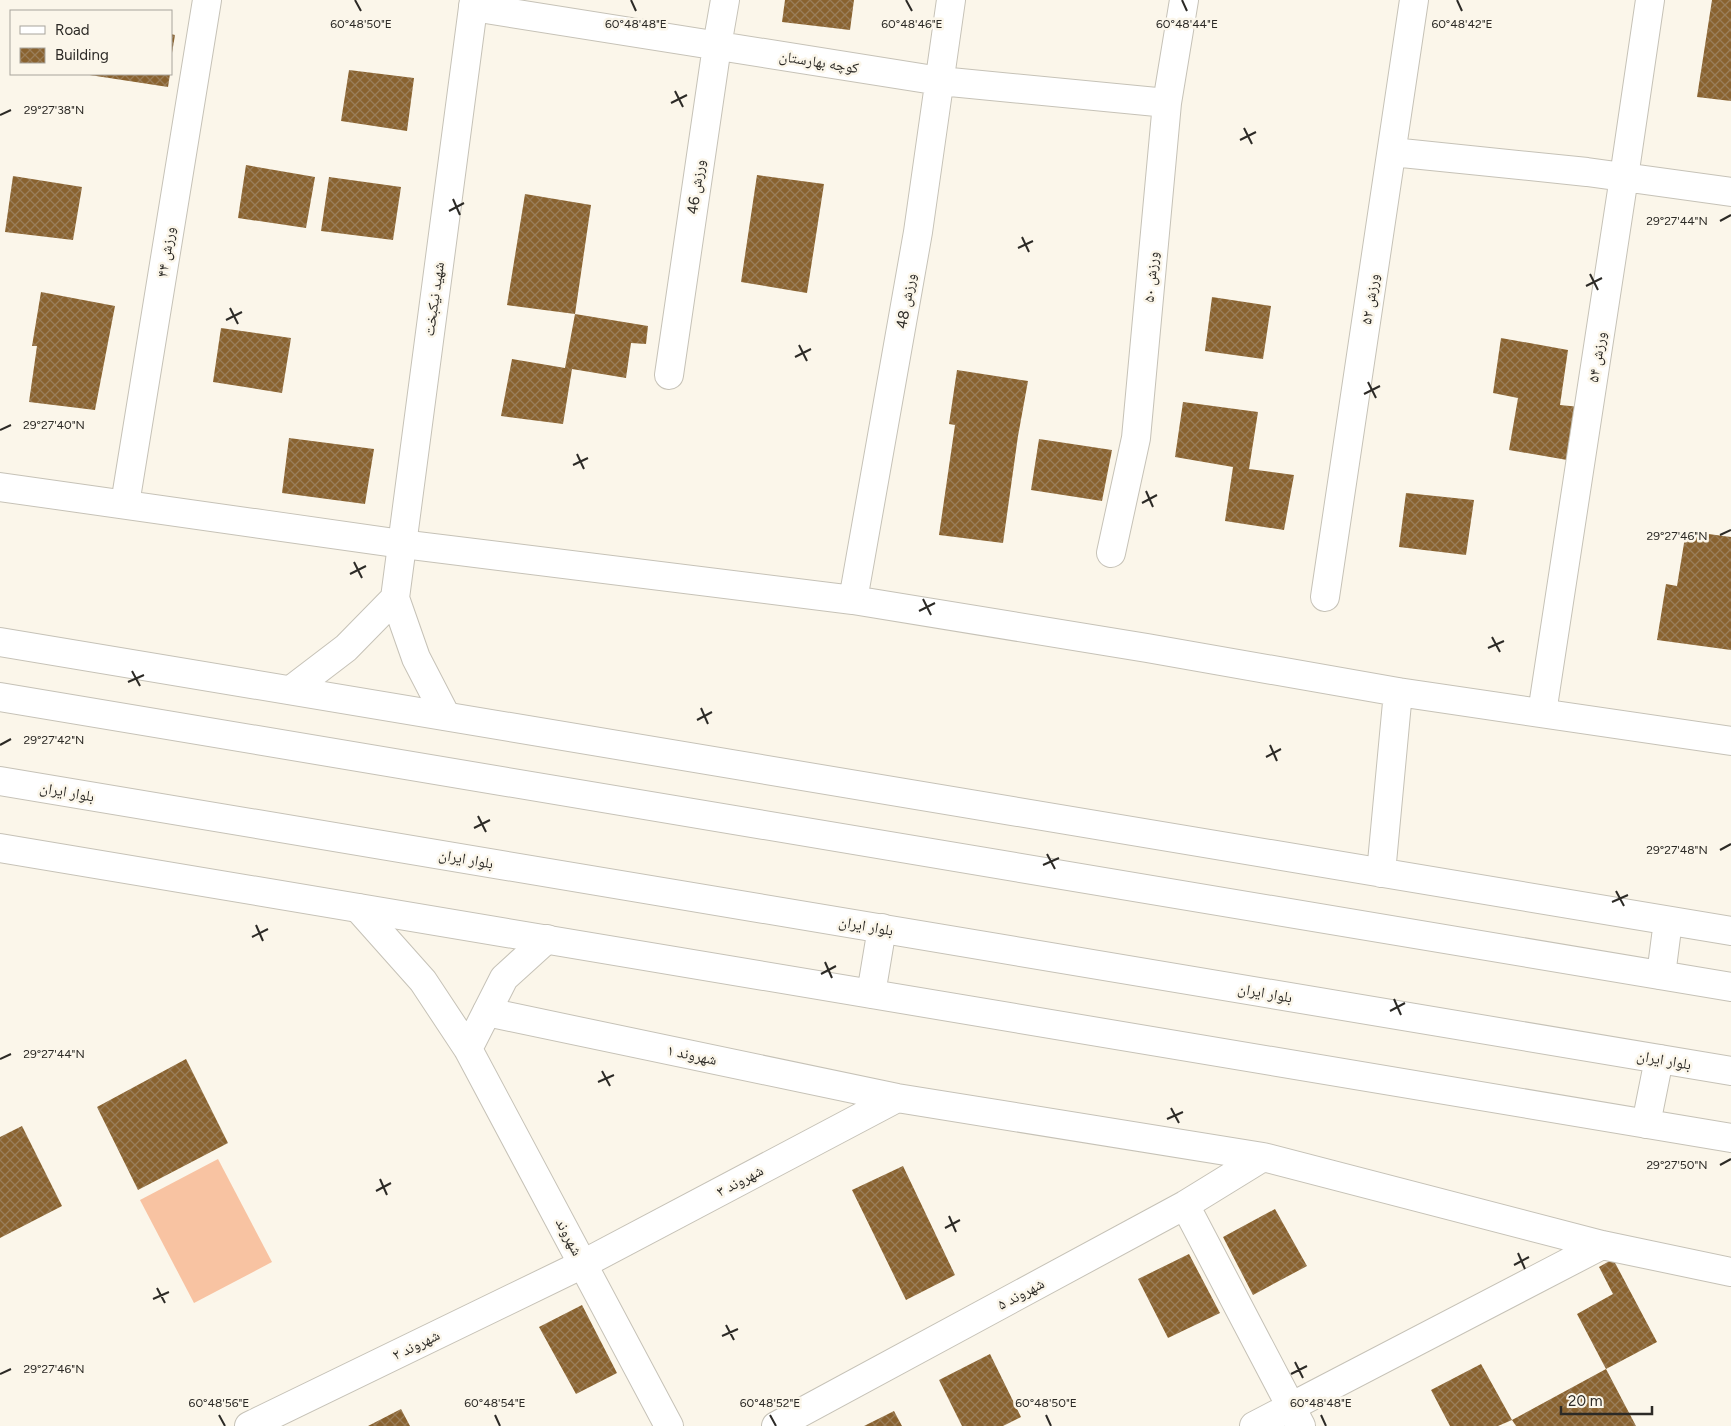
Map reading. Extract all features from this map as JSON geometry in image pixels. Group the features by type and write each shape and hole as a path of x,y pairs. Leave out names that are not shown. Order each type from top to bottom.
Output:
{"street":[{"name":"ورزش ۴۴","path":"125,504 207,0"},
{"name":"ورزش 46","path":"669,375 725,0"},
{"name":"ورزش 48","path":"853,600 918,232 952,0"},
{"name":"ورزش ۵٠","path":"1110,553 1136,438 1167,102 1184,0"},
{"name":"ورزش ۵٢","path":"1325,597 1414,0"},
{"name":"ورزش ۵۴","path":"1542,714 1650,0"},
{"name":"کوچه بهارستان","path":"474,3 717,46 940,82 1167,102"},
{"name":"شهید نیکبخت","path":"395,598 474,3"},
{"path":"1392,152 1624,177 1731,192"},
{"path":"0,486 402,544 853,600 1398,692 1731,741"},
{"path":"291,690 346,648 395,598 416,658 446,716"},
{"path":"0,642 1731,931"},
{"path":"1382,873 1398,692"},
{"path":"0,697 1731,987"},
{"name":"بلوار ایران","path":"0,781 1731,1071"},
{"path":"0,848 1731,1138"},
{"name":"شهروند","path":"358,908 422,981 468,1048 669,1426"},
{"path":"1661,975 1668,921"},
{"path":"871,994 882,928"},
{"path":"468,1048 504,978 547,939"},
{"name":"شهروند ۱","path":"486,1012 897,1098 1263,1157 1602,1245 1731,1272"},
{"path":"1646,1124 1659,1059"},
{"name":"شهروند ۳","path":"583,1264 897,1098"},
{"name":"شهروند ۵","path":"776,1426 1185,1205 1263,1157"},
{"path":"1185,1205 1296,1416"},
{"path":"1254,1426 1296,1416 1602,1245"},
{"name":"شهروند ۲","path":"250,1426 583,1264"}],"shaded area":[{"path":"218,1159 272,1262 194,1303 140,1200"}],"building":[{"path":"785,0 854,0 850,30 782,22"},
{"path":"1712,0 1731,0 1731,101 1697,97"},
{"path":"172,34 175,35 172,53"},
{"path":"349,70 414,78 407,131 341,121"},
{"path":"90,75 170,75 168,87"},
{"path":"246,165 315,177 306,228 238,218"},
{"path":"757,175 824,184 807,293 741,282"},
{"path":"13,176 82,187 73,240 5,232"},
{"path":"329,177 401,187 393,240 321,231"},
{"path":"525,194 591,205 575,314 507,305"},
{"path":"41,292 115,306 95,410 29,402 37,346 32,346"},
{"path":"1212,297 1271,306 1263,359 1205,351"},
{"path":"575,314 648,326 646,344 631,343 626,378 572,369 563,424 501,416 512,359 565,368"},
{"path":"221,328 291,338 282,393 213,382"},
{"path":"1501,338 1568,350 1560,405 1580,407 1573,461 1509,450 1518,398 1493,393"},
{"path":"957,370 1028,381 1003,543 939,535 955,425 949,424"},
{"path":"1183,402 1258,412 1249,469 1294,475 1284,530 1225,521 1233,467 1175,457"},
{"path":"289,438 374,449 365,504 282,493"},
{"path":"1039,439 1112,450 1102,501 1031,490"},
{"path":"1406,493 1474,500 1466,555 1399,547"},
{"path":"1686,531 1731,537 1731,650 1657,640 1666,584 1677,586"},
{"path":"186,1059 228,1143 138,1190 97,1107"},
{"path":"22,1126 62,1206 0,1238 0,1137"},
{"path":"903,1166 955,1275 906,1300 852,1190"},
{"path":"1275,1209 1307,1266 1253,1295 1223,1237"},
{"path":"1189,1254 1220,1313 1168,1338 1138,1279"},
{"path":"1613,1259 1657,1342 1606,1369 1577,1314 1613,1294 1599,1267"},
{"path":"582,1305 617,1373 576,1394 539,1327"},
{"path":"990,1354 1021,1417 1003,1426 962,1426 939,1380"},
{"path":"1481,1364 1512,1420 1498,1426 1450,1426 1431,1390"},
{"path":"1606,1369 1636,1426 1516,1426 1512,1420"},
{"path":"401,1409 410,1426 368,1426"},
{"path":"894,1411 902,1426 864,1426"}]}
